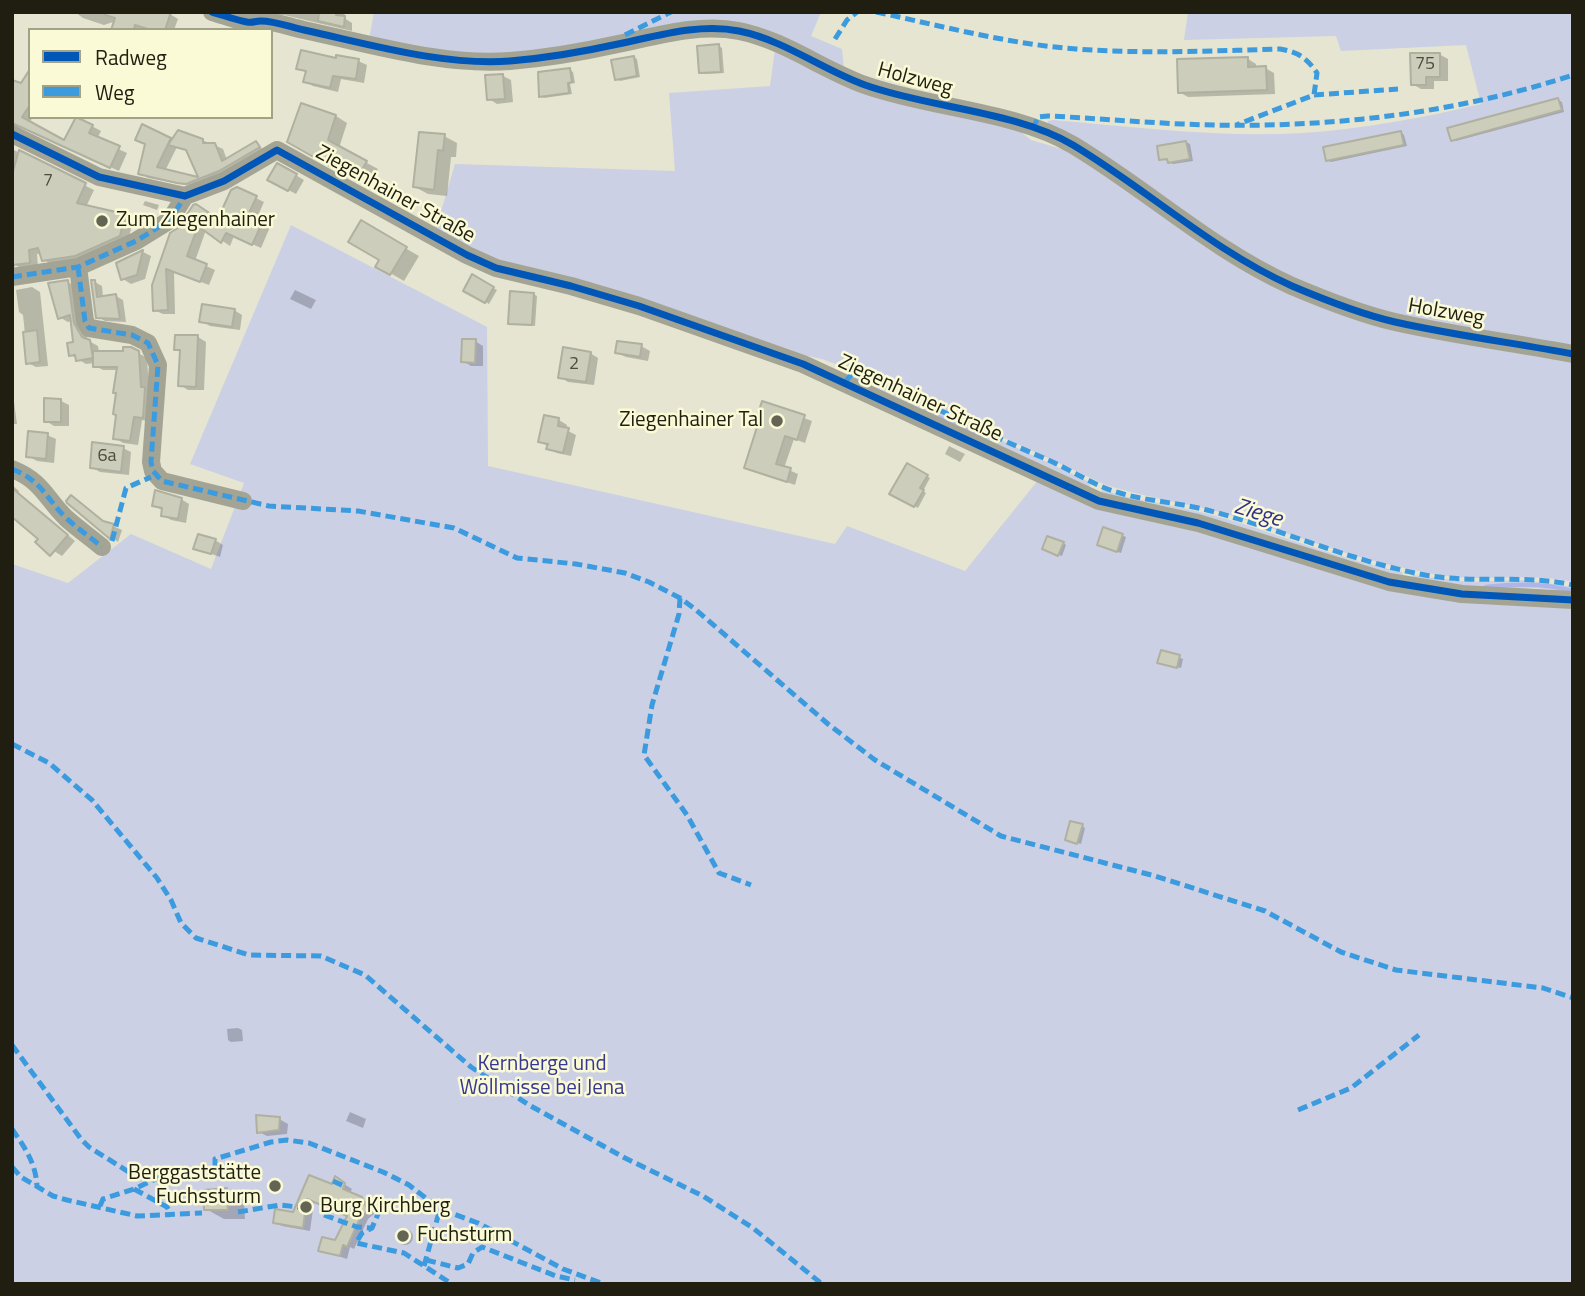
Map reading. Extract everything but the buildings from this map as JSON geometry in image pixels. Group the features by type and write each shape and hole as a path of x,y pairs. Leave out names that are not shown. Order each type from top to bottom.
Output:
{"street":[{"name":"Holzweg","path":"212,12 248,22 263,21 341,38 358,44 416,54 496,61 550,57 694,30 720,28 741,31 774,43 824,69 865,86 921,102 1003,119 1071,144 1244,262 1292,286 1344,307 1392,321 1573,354"},
{"path":"12,134 99,177 185,196 170,220 157,229 78,267 12,277"},
{"name":"Ziegenhainer Straße","path":"185,196 224,181 277,150 467,255 496,268 639,306 803,364 1099,501 1198,523 1389,582 1462,594 1573,600"},
{"path":"78,267 85,321 89,328 132,335 148,344 158,365 150,462 153,471 162,481 243,501"},
{"path":"12,469 28,475 41,486 66,517 102,547"}],"green space":[{"path":"374,12 821,12 811,36 842,49 844,71 750,28 479,57 369,40"},
{"path":"1188,12 1573,12 1573,348 1391,314 1325,292 1272,268 1192,220 1048,126 1048,121 1053,120 1209,133 1303,133 1392,122 1481,104 1466,45 1341,51 1336,36 1184,40"},
{"path":"775,49 1018,130 1031,140 1065,150 1266,280 1573,359 1573,582 1537,578 1460,577 1417,571 1341,551 1230,515 1106,485 881,381 822,359 785,351 498,263 433,229 455,164 675,171 669,93 770,86"},
{"name":"Kernberge und Wöllmisse bei Jena","path":"291,225 487,327 488,466 835,544 847,526 965,571 1039,479 1136,515 1323,566 1573,605 1573,1284 12,1284 12,564 68,583 131,534 211,569 244,483 190,464"},
{"path":"855,376 950,416 1091,483 1089,490 851,381"},
{"path":"1105,489 1117,495 1237,522 1340,556 1402,572 1404,578 1101,495 1101,491"},
{"path":"1412,575 1468,582 1524,580 1573,587 1573,596 1534,588 1506,591 1417,584"}],"waterway":[{"name":"Ziege","path":"925,411 984,438"},
{"name":"Ziege","path":"1486,587 1530,585 1573,591"}],"marked path":[{"path":"625,35 671,12"},
{"path":"835,39 847,20 857,12"},
{"path":"876,12 1000,39 1051,47 1152,52 1280,49 1302,56 1310,63 1317,73 1314,95 1236,125"},
{"path":"1033,129 1038,117 1048,116 1231,125 1330,122 1478,101 1573,75"},
{"path":"1314,95 1398,89"},
{"path":"12,277 78,267 136,241 170,220 185,196"},
{"path":"78,267 85,321 89,328 132,335 148,343 158,365 151,462 153,471 162,481 269,506 358,511 454,528 517,558 576,564 625,573 680,598 828,724 875,760 1001,836 1155,876 1265,911 1341,952 1396,970 1543,988 1573,998"},
{"path":"845,382 852,374 877,383 1113,491 1207,510 1370,562 1425,575 1462,579 1536,580 1573,585"},
{"path":"12,469 37,484 66,518 102,547"},
{"path":"112,541 126,488 151,477"},
{"path":"680,598 679,614 652,705 644,755 687,815 719,873 751,885"},
{"path":"12,744 49,763 92,800 157,878 181,923 196,938 249,955 321,956 365,975 471,1067 529,1105 625,1158 703,1196 753,1228 822,1284"},
{"path":"1298,1110 1351,1088 1419,1035"},
{"path":"12,1045 81,1139 132,1174"},
{"path":"12,1129 32,1163 37,1187"},
{"path":"215,1168 215,1159 271,1142 287,1140 309,1143 383,1172 409,1185 440,1209 478,1223 563,1269 604,1284"},
{"path":"12,1167 21,1177 53,1196 67,1200 137,1216 202,1213"},
{"path":"100,1206 103,1199 169,1173"},
{"path":"333,1181 344,1186"},
{"path":"134,1189 167,1207 172,1216"},
{"path":"238,1212 280,1205 307,1208"},
{"path":"380,1209 372,1228 362,1233 356,1243 404,1253 452,1284"},
{"path":"424,1266 440,1209"},
{"path":"324,1215 357,1227 371,1228"},
{"path":"426,1260 458,1268 468,1264 473,1253 482,1247 556,1276 575,1280"}],"cycle path":[{"path":"212,12 243,21 272,22 406,53 485,62 564,54 693,29 724,29 756,35 865,85 999,117 1050,134 1101,163 1235,255 1292,286 1330,301 1395,322 1573,354"},
{"path":"12,134 99,177 185,196 224,181 277,150 467,255 496,268 639,306 803,364 1099,501 1198,523 1389,582 1462,594 1573,600"}],"place":[{"name":"Zum Ziegenhainer","path":"102,221"},
{"name":"Ziegenhainer Tal","path":"777,421"},
{"name":"Berggaststätte Fuchssturm","path":"275,1186"},
{"name":"Burg Kirchberg","path":"306,1207"},
{"name":"Fuchsturm","path":"403,1236"}]}
